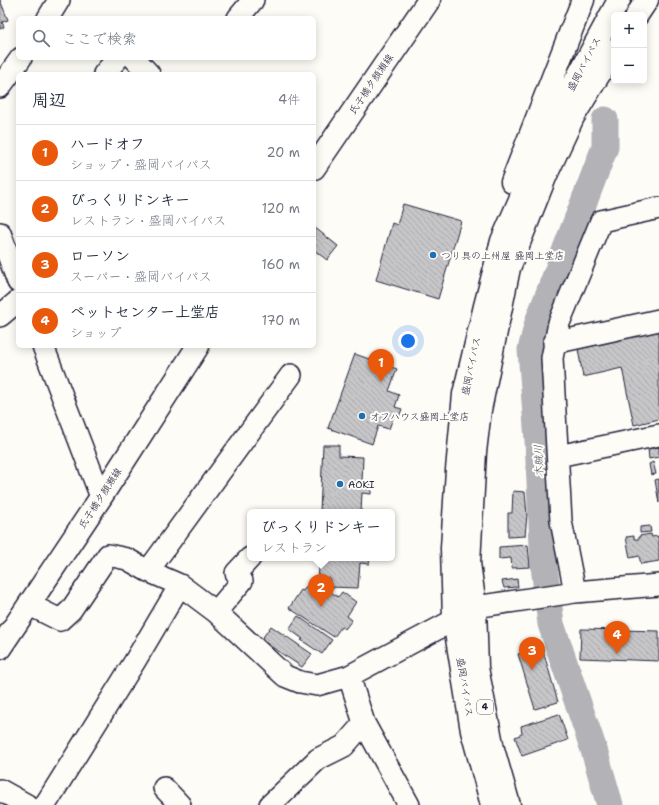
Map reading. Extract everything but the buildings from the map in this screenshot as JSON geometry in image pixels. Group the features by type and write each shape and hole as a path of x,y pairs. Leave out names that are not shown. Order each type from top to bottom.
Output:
{"main road":[{"name":"氏子橋夕顔瀬線","path":"316,165 429,0"},
{"path":"452,548 450,404 483,256 583,0"},
{"name":"盛岡バイパス","path":"492,805 472,732 454,620 452,548 456,470 464,394 502,241 555,119 619,0"},
{"path":"639,12 647,0"},
{"name":"盛岡バイパス","path":"509,805 493,749 477,668 475,607 470,563 475,452 480,410 509,268 546,175 574,117 611,55"},
{"name":"氏子橋夕顔瀬線","path":"0,648 102,497 197,348"}],"street":[{"path":"49,16 59,0"},
{"path":"240,16 253,0"},
{"path":"0,87 20,60"},
{"path":"106,72 116,60"},
{"path":"136,60 147,72"},
{"path":"568,593 561,521 552,358 554,343 559,323 601,221 659,208"},
{"path":"0,233 16,277"},
{"path":"0,316 16,303"},
{"path":"554,343 659,320"},
{"path":"44,348 102,497"},
{"path":"148,571 291,375"},
{"path":"558,456 659,434"},
{"path":"30,605 60,620 71,610 108,555 127,559 148,571 180,585 216,612 285,676 300,682 317,685 349,676 454,620 475,607 568,593 659,585"},
{"path":"216,612 242,581 236,573 247,561"},
{"path":"44,805 136,662 180,585"},
{"path":"349,676 364,723 409,805"},
{"path":"270,805 318,759 344,746 364,723"},
{"path":"0,790 27,805"},
{"path":"163,794 180,805"}],"waterway":[{"name":"木賊川","path":"605,120 605,147 538,322 531,350 538,440 544,566 551,624 594,750 610,805"}],"place":[{"name":"つり具の上州屋 盛岡上堂店","path":"433,255"},
{"name":"ハードオフ","path":"381,382"},
{"name":"オフハウス盛岡上堂店","path":"362,416"},
{"name":"AOKI","path":"340,484"},
{"name":"びっくりドンキー","path":"321,607"},
{"name":"ペットセンター上堂店","path":"617,654"},
{"name":"ローソン","path":"532,670"}]}
